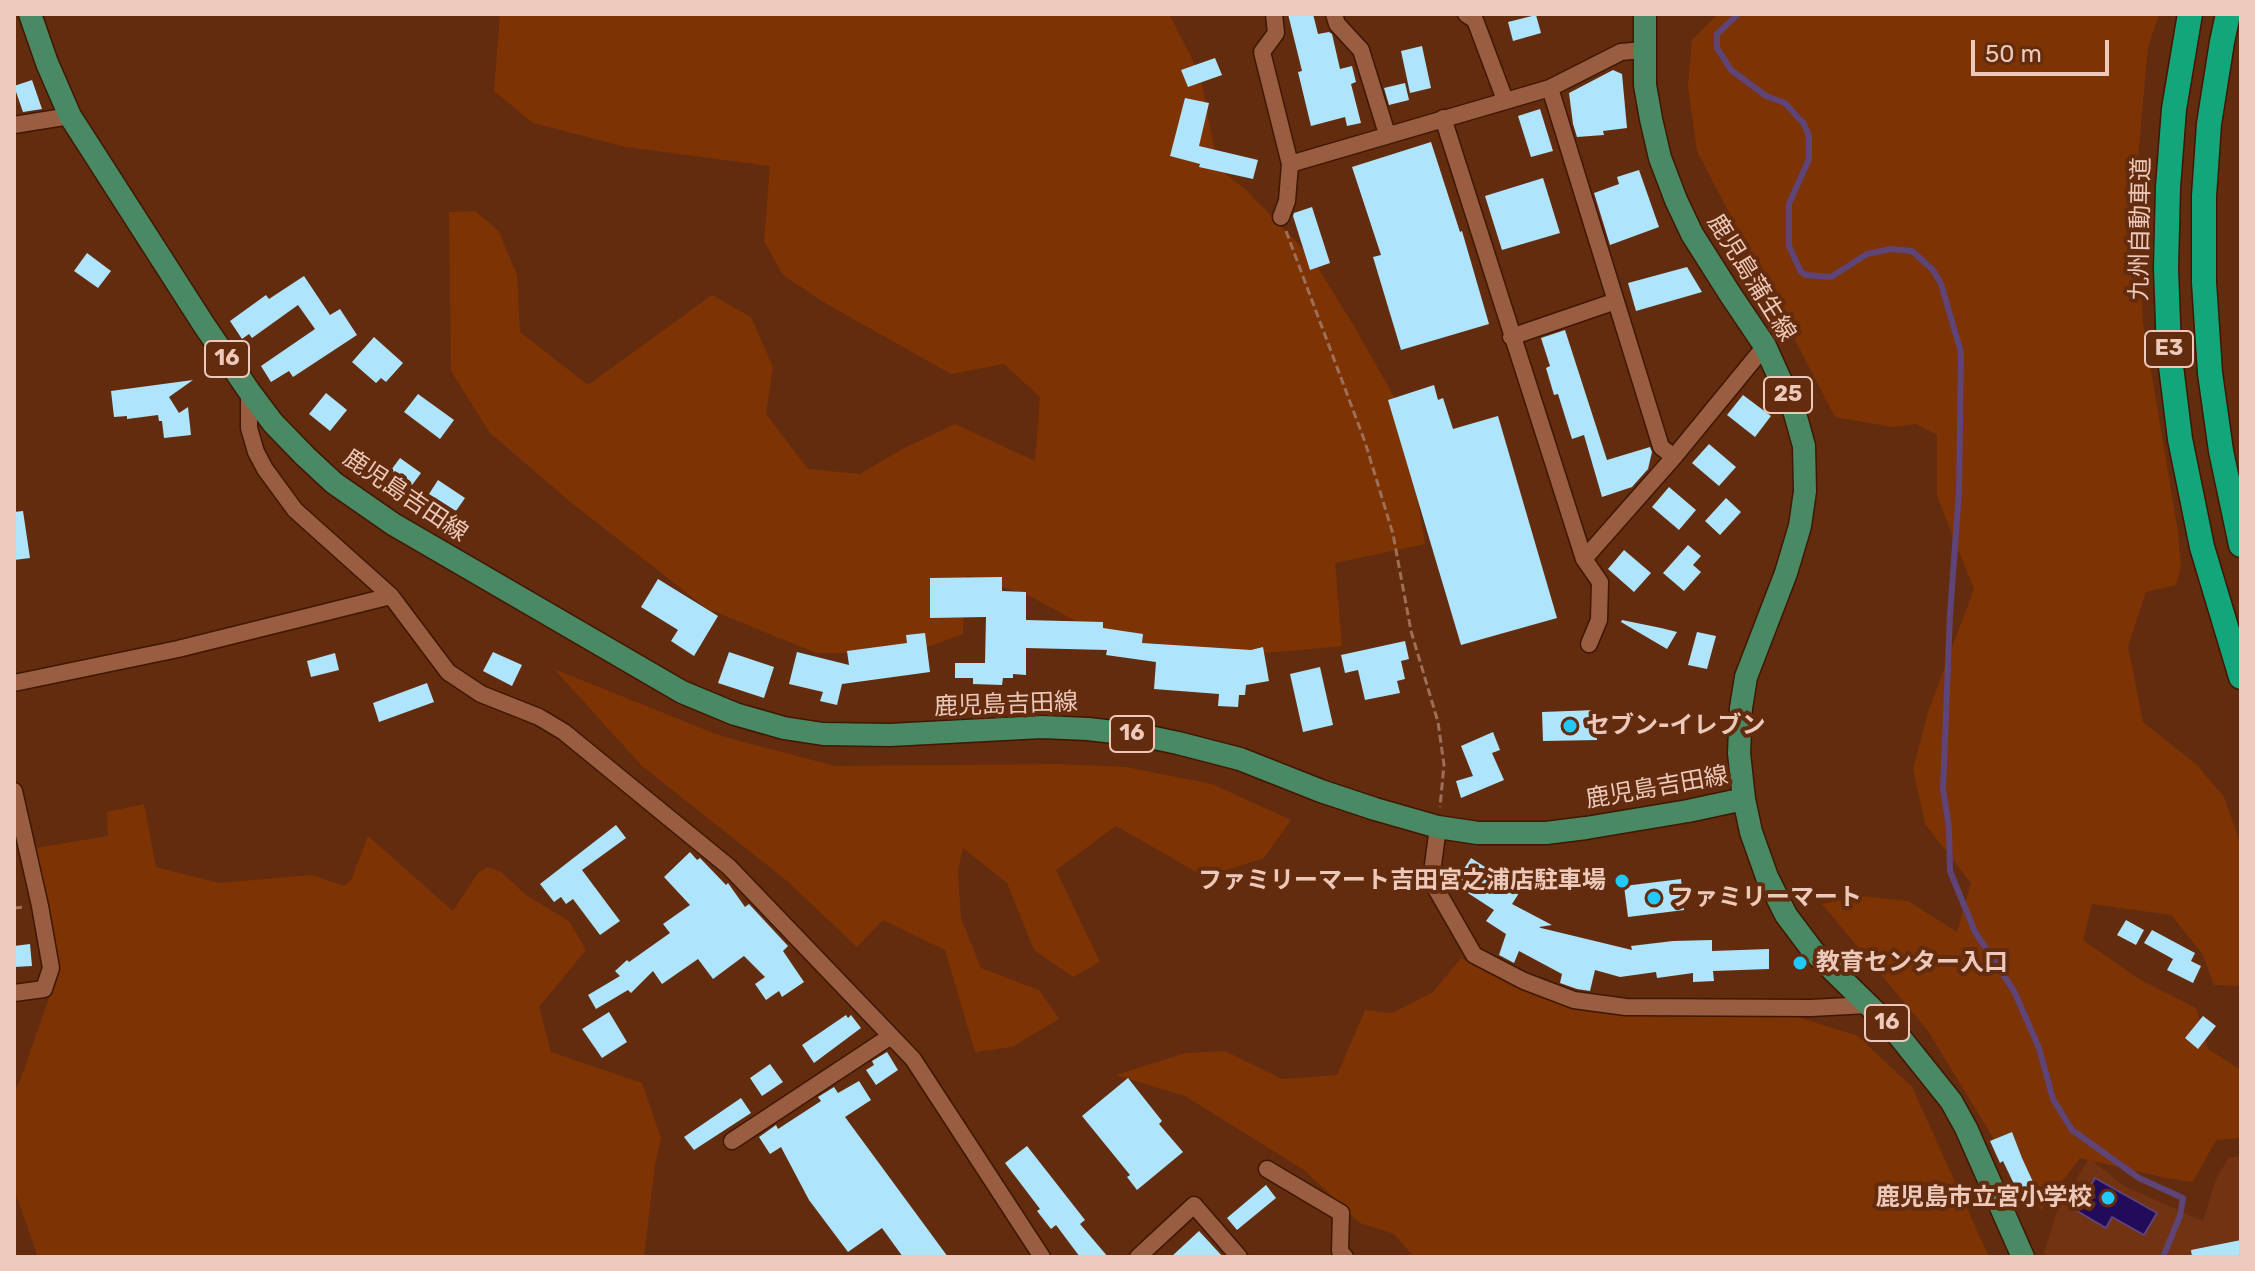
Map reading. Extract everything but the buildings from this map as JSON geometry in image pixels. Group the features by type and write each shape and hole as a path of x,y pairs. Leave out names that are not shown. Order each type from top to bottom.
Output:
{"highway":[{"name":"九州自動車道","path":"2190,14 2174,109 2168,187 2166,268 2169,350 2180,439 2202,547 2241,677"},
{"name":"E3","path":"2228,14 2209,124 2204,196 2204,282 2214,404 2241,545"}],"main road":[{"name":"鹿児島吉田線","path":"30,14 70,116 204,325 273,423 334,483 393,524 682,692 735,714 784,728 823,734 890,735 1042,727 1140,735 1240,759 1321,791 1438,827 1478,833 1546,833 1671,814 1744,799 1751,832 1767,877 1786,915 1813,951 1895,1031 1951,1101 2023,1257"},
{"name":"鹿児島蒲生線","path":"1645,14 1645,85 1660,158 1692,234 1765,346 1794,410 1804,446 1805,491 1800,526 1786,573 1746,677 1739,753 1744,799"}],"street":[{"path":"1274,14 1276,33 1262,52 1290,164 1287,201 1281,217"},
{"path":"1334,14 1337,24 1361,50 1387,134"},
{"path":"1466,14 1475,20 1505,100"},
{"path":"1290,164 1550,88 1621,52 1643,50"},
{"path":"1550,88 1661,447 1674,457"},
{"path":"14,125 70,116"},
{"path":"1443,118 1584,559 1600,582 1599,620 1589,644"},
{"path":"1511,337 1616,301"},
{"path":"1584,559 1674,457 1765,346"},
{"path":"249,391 249,428 256,452 295,510 391,596 448,672 481,694 539,717 564,732 729,867 913,1059 1042,1257"},
{"path":"14,683 178,649 391,596"},
{"path":"14,791 51,968 44,989 14,993"},
{"path":"1438,827 1431,880 1474,955 1524,981 1574,1000 1626,1007 1811,1008 1868,1005"},
{"path":"732,1141 891,1036"},
{"path":"1267,1169 1341,1213 1340,1251 1345,1257"},
{"path":"1138,1257 1194,1205 1239,1257"}],"path":[{"path":"1281,217 1365,442 1393,534 1411,631 1438,722 1444,765 1438,827"}],"shaded area":[{"path":"500,14 1169,14 1200,74 1218,168 1245,189 1312,258 1402,411 1425,544 1335,563 1342,646 1290,651 1187,658 1108,639 1030,596 966,575 963,634 911,653 816,653 706,608 573,504 490,433 451,371 449,212 475,211 498,230 517,275 520,332 588,385 712,295 751,317 773,367 766,414 808,469 860,474 904,448 955,424 1035,461 1040,397 1004,364 951,374 825,303 783,275 764,241 770,166 626,147 533,123 494,91"},
{"path":"1718,14 2159,14 2148,47 2136,179 2143,323 2181,566 2176,585 2146,592 2128,646 2143,722 2197,765 2224,797 2241,845 2241,986 2214,985 2202,953 2171,915 2092,904 2083,940 2139,979 2196,1008 2208,1049 2241,1070 2241,1138 2216,1140 2193,1182 2080,1158 2041,1210 2017,1177 1928,1031 1822,904 1861,896 1908,901 1957,932 1971,883 1925,824 1913,769 1928,712 1974,589 1937,496 1937,435 1916,424 1892,427 1835,417 1697,151 1688,87 1692,40"},
{"path":"554,669 721,736 835,766 1059,764 1126,767 1212,784 1291,820 1264,858 1205,877 1116,826 1056,870 1100,962 1073,977 1034,950 1007,883 963,848 958,871 961,918 981,968 1039,990 1059,1019 1012,1047 975,1052 945,950 883,920 857,947 786,880 642,766"},
{"path":"144,804 156,867 219,883 312,875 344,886 351,880 368,836 453,911 478,873 488,867 501,872 526,895 569,921 586,950 539,1007 551,1052 642,1083 661,1138 644,1257 38,1257 14,1189 14,1091 59,969 30,849 108,836 107,812"},
{"path":"1461,958 1534,994 1589,1010 1795,1016 1858,1036 1912,1087 1989,1257 1414,1257 1394,1234 1360,1223 1304,1170 1185,1096 1116,1075 1185,1053 1225,1051 1282,1079 1337,1075 1365,1010 1392,1013 1433,992"},
{"name":"鹿児島市立宮小学校","path":"2241,1156 2241,1257 2046,1257 2044,1253 2057,1211 2089,1158 2124,1186 2203,1221 2215,1181 2228,1158"},
{"path":"2095,1178 2157,1213 2144,1235 2112,1217 2106,1228 2077,1211"}],"waterway":[{"path":"1738,14 1717,34 1717,48 1731,70 1766,96 1785,103 1804,124 1809,136 1809,159 1789,204 1789,246 1801,272 1831,277 1867,254 1891,249 1912,251 1933,270 1941,284 1961,352 1959,492 1950,614 1943,789 1949,828 1950,871 1975,932 2014,991 2039,1048 2053,1099 2072,1130 2139,1178 2183,1198 2180,1216 2163,1257"}],"place":[{"name":"セブン-イレブン","path":"1570,726"},
{"name":"ファミリーマート吉田宮之浦店駐車場","path":"1622,881"},
{"name":"ファミリーマート","path":"1654,898"},
{"name":"教育センター入口","path":"1800,963"},
{"name":"鹿児島市立宮小学校","path":"2108,1198"}]}
